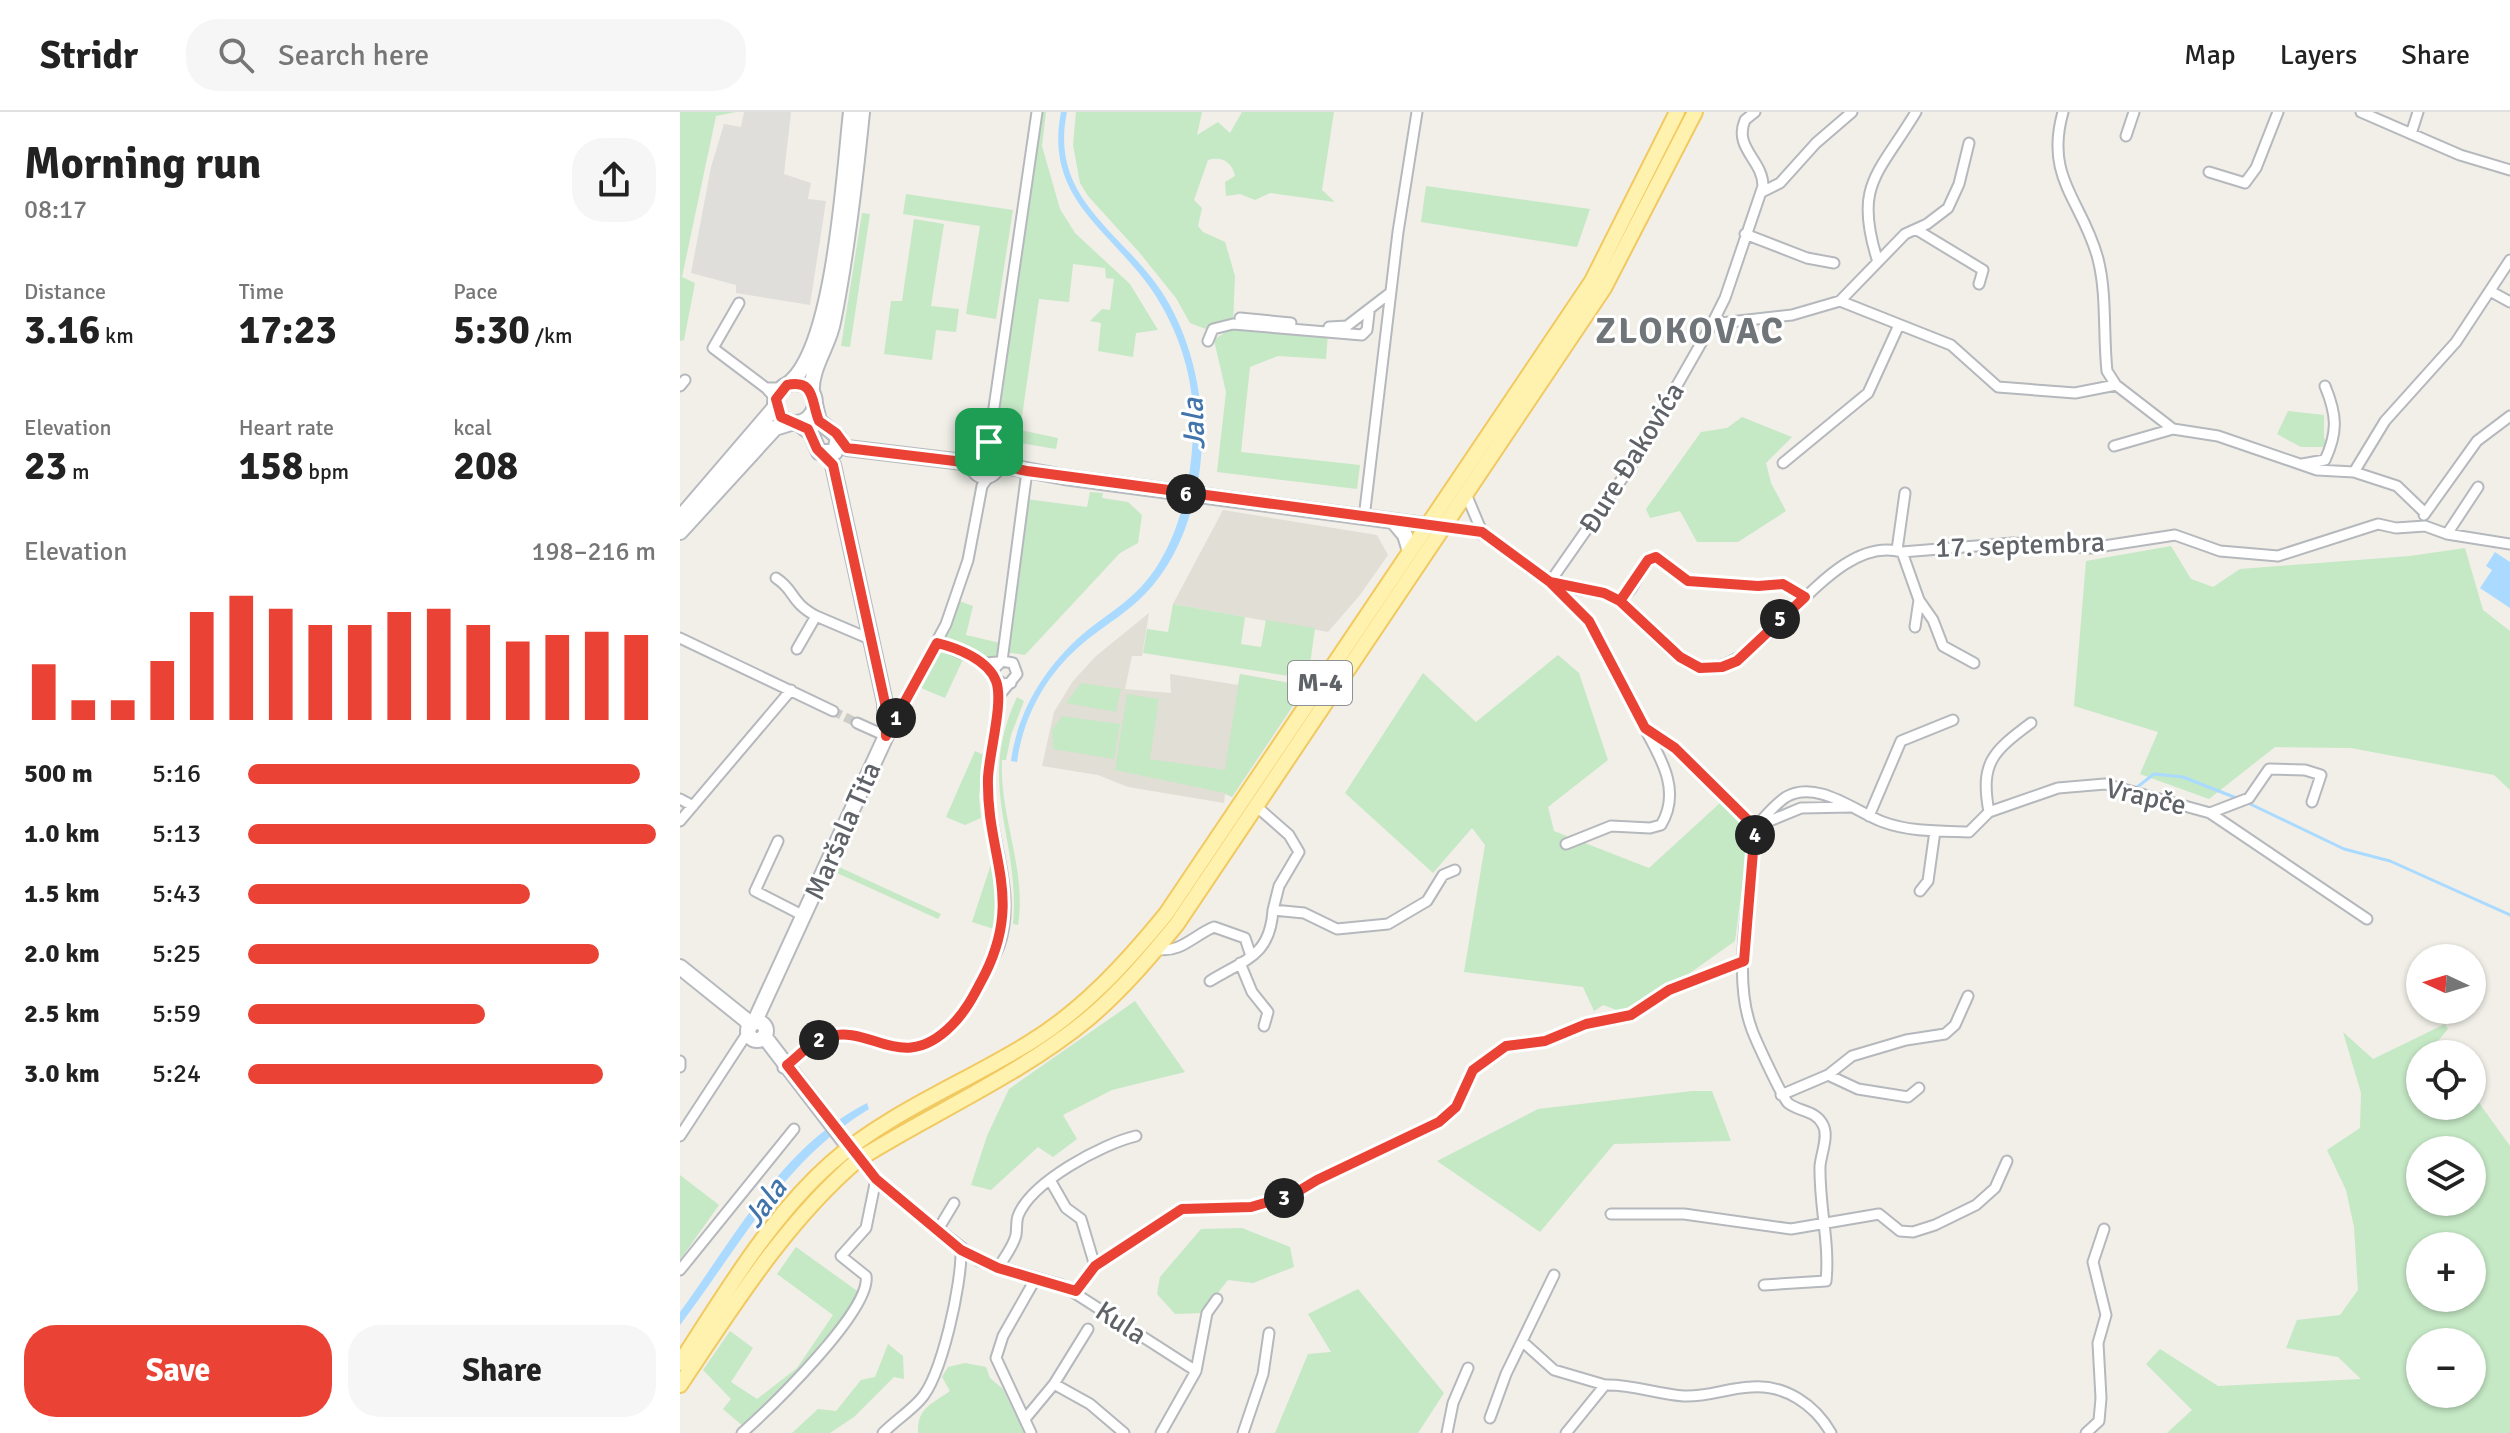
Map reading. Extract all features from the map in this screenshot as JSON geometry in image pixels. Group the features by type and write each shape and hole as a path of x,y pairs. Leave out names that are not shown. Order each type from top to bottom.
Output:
{"main road":[{"name":"M-4","path":"680,1363 787,1209 854,1158 1031,1042 1120,971 1166,914 1409,548 1592,281 1677,112"},
{"name":"M-4","path":"680,1385 800,1217 854,1158 1037,1055 1086,1020 1129,982 1157,949 1604,288 1695,112"}],"street":[{"path":"835,452 836,433 819,421 814,398 814,375 832,327 851,112"},
{"path":"680,518 777,393 801,372 818,337 836,276 862,112"},
{"path":"857,723 886,736 937,643 968,560 980,505 982,464 1037,112"},
{"path":"1364,518 1390,293 1417,112"},
{"path":"1755,112 1745,120 1742,138 1763,178 1762,192"},
{"path":"1762,192 1780,183 1816,143 1852,112"},
{"path":"1878,262 1866,222 1870,185 1916,112"},
{"path":"2063,112 2056,136 2060,170 2097,257 2107,371 2116,385 2173,429"},
{"path":"2126,136 2134,112"},
{"path":"2209,172 2245,183 2256,168 2278,112"},
{"path":"2361,112 2460,155 2510,170"},
{"path":"2411,134 2418,112"},
{"path":"1712,324 1792,315 1840,301 1905,234 1938,217 1955,198 1969,143"},
{"name":"Đure Đakovića","path":"1550,582 1631,466 1712,324 1725,298 1762,192"},
{"path":"1917,230 1983,270 1979,284"},
{"path":"1745,234 1807,258 1834,263"},
{"path":"2354,472 2385,421 2456,342 2510,260"},
{"path":"2490,291 2510,302"},
{"path":"1240,318 1340,328 1369,313 1390,293"},
{"path":"1840,301 1899,325 1927,332 1951,345 1998,387 2075,393 2116,385"},
{"path":"739,303 713,348 777,393 781,417 808,429 835,452 982,464 1180,494 1443,527"},
{"path":"1208,341 1213,329 1233,324 1362,335 1369,313"},
{"path":"1783,463 1868,393 1899,325"},
{"path":"777,393 804,385 814,398"},
{"path":"2302,464 2325,460 2336,430 2336,414 2325,386"},
{"path":"680,532 775,428 810,416 814,398"},
{"path":"2425,526 2424,512 2477,441 2510,416"},
{"path":"2114,446 2173,429 2218,436 2317,470 2354,472 2397,486 2424,512"},
{"name":"Maršala Tita","path":"756,1031 804,916 886,736 885,703 835,452"},
{"path":"995,678 1000,662 1027,471"},
{"path":"2447,534 2478,487"},
{"name":"17. septembra","path":"1905,493 1899,551 1919,600 1933,620 1943,646 1974,663"},
{"path":"1466,494 1482,532"},
{"path":"1394,522 1405,535 1409,548"},
{"name":"17. septembra","path":"1443,527 1482,532 1550,582 1604,593 1620,601 1680,657 1700,668 1722,667 1737,661 1805,597 1868,554 2013,543 2091,548 2175,535 2220,551 2278,556 2378,524 2396,528 2425,526 2447,534 2510,544"},
{"path":"1620,601 1648,560 1656,557 1688,581 1758,586 1783,584 1805,597"},
{"path":"776,578 786,585 795,603 816,616 870,639"},
{"path":"1550,582 1589,621 1666,767 1669,786 1668,807 1661,825 1650,828 1611,826 1566,844"},
{"name":"17. septembra","path":"1915,627 1919,600"},
{"path":"797,649 816,616"},
{"path":"680,638 833,711"},
{"path":"937,643 985,663 1009,661 1017,670 1011,683 998,697"},
{"path":"784,1067 817,1041 836,1035 891,1047 915,1047 939,1036 967,1008 1002,935 1004,886 988,786 998,697 995,678 985,663"},
{"path":"995,678 1011,683"},
{"path":"680,821 791,690"},
{"path":"1869,816 1901,741 1953,720"},
{"path":"1989,812 1984,777 1990,759 2031,723"},
{"path":"1645,728 1675,748 1755,827 1744,961 1751,1028 1781,1095 1791,1105 1816,1115 1824,1127 1820,1161 1828,1259 1826,1281 1764,1285"},
{"name":"Vrapče","path":"2210,813 2249,798 2269,769 2305,770 2321,775 2312,802"},
{"name":"Vrapče","path":"1755,827 1787,797 1797,794 1829,795 1869,816 1900,827 1935,831 1974,830 1989,812 2058,788 2105,784 2210,813 2367,919"},
{"path":"680,799 693,806"},
{"path":"1210,981 1264,948 1270,938 1279,886 1299,852 1289,835 1256,806"},
{"name":"Vrapče","path":"1755,827 1801,808 1852,807"},
{"path":"1920,891 1928,881 1935,831"},
{"name":"Maršala Tita","path":"778,841 755,891 804,916"},
{"path":"1273,910 1304,913 1337,929 1388,924 1427,901 1443,875 1455,870"},
{"path":"1157,949 1167,951 1183,946 1214,927 1245,938 1251,956"},
{"path":"1076,1291 1095,1266 1182,1209 1251,1207 1292,1195 1439,1122 1456,1107 1473,1070 1506,1046 1545,1041 1586,1024 1631,1015 1669,990 1744,961"},
{"path":"1240,963 1252,992 1268,1012 1264,1026"},
{"path":"680,967 756,1031 854,1158"},
{"path":"1781,1095 1828,1075 1852,1056 1906,1040 1945,1034 1955,1025 1968,996"},
{"path":"680,1136 756,1031"},
{"path":"1828,1075 1878,1094 1908,1097 1919,1088"},
{"path":"680,1270 794,1129"},
{"path":"998,1268 1014,1241 1019,1213 1050,1180 1089,1153 1115,1141 1136,1136"},
{"name":"Kula","path":"854,1158 961,1250 998,1268 1076,1291 1095,1308 1196,1371"},
{"path":"1611,1214 1684,1214 1791,1229 1879,1214 1900,1231 1913,1232 1935,1225 1985,1197 1995,1188 2007,1161"},
{"path":"742,1433 802,1376 863,1292 866,1276 841,1256 866,1228 876,1179"},
{"name":"Kula","path":"1050,1180 1066,1208 1081,1219 1095,1266"},
{"path":"939,1228 954,1203"},
{"path":"2086,1433 2099,1421 2098,1343 2106,1315 2093,1262 2104,1229"},
{"path":"883,1433 922,1398 934,1374 961,1279 961,1250"},
{"path":"1490,1418 1554,1275"},
{"path":"1031,1433 996,1358 1003,1336 1036,1278"},
{"path":"1161,1433 1196,1371 1207,1313 1217,1299"},
{"path":"1025,1419 1054,1384 1088,1329"},
{"path":"1243,1433 1263,1374 1269,1333"},
{"path":"1523,1342 1554,1370 1605,1385 1683,1396 1711,1396 1753,1386 1786,1393 1820,1413 1831,1433"},
{"path":"1447,1433 1453,1403 1468,1368"},
{"path":"1054,1384 1098,1409 1124,1433"},
{"path":"1566,1433 1605,1385"}],"shaded area":[{"path":"744,112 791,112 784,174 811,183 808,199 826,201 810,305 736,293 736,285 691,273 711,167 724,124 741,127"},
{"path":"1223,510 1377,535 1388,555 1360,595 1328,632 1173,604"},
{"path":"1149,613 1142,656 1132,656 1125,689 1171,693 1170,674 1238,685 1240,674 1306,686 1232,797 1225,794 1224,803 1128,787 1098,775 1042,766 1054,712 1073,681 1096,656"}],"green space":[{"path":"680,112 736,112 716,116 682,277 695,283 684,340 680,341"},
{"path":"1041,112 1046,112 1042,146 1060,209 1075,233 1130,284 1158,330 1136,333 1133,357 1098,351 1101,323 1090,321 1102,309 1110,310 1114,279 1106,278 1105,268 1073,264 1069,302 1039,299 1020,430 1058,438 1056,449 996,439"},
{"path":"1076,112 1202,112 1197,135 1218,122 1230,133 1242,112 1334,112 1322,190 1335,202 1270,193 1255,200 1240,194 1226,196 1225,182 1235,176 1234,171 1222,160 1208,160 1194,200 1202,208 1198,226 1203,232 1225,242 1235,276 1233,324 1211,331 1190,323 1176,298 1088,196 1080,183 1073,145"},
{"path":"1426,186 1590,209 1577,247 1421,222"},
{"path":"906,194 1013,210 996,319 966,314 980,226 903,214"},
{"path":"862,213 870,214 850,347 841,346"},
{"path":"914,219 944,224 931,306 959,309 956,332 936,330 932,360 884,354 891,301 902,301"},
{"path":"1235,325 1328,334 1326,359 1278,356 1250,367 1241,452 1360,465 1357,489 1217,472 1226,392 1214,340"},
{"path":"2288,411 2324,415 2324,438 2331,447 2301,447 2277,434"},
{"path":"1742,417 1792,437 1766,463 1771,483 1786,511 1738,542 1697,542 1680,511 1650,518 1646,509 1701,432 1727,428"},
{"path":"1090,492 1103,493 1102,498 1128,502 1142,515 1138,543 1120,553 1025,655 1006,652 1026,499 1087,507"},
{"path":"2171,546 2191,579 2213,587 2240,569 2410,556 2465,548 2483,610 2510,631 2510,790 2494,775 2351,748 2275,747 2209,799 2140,774 2158,732 2074,706 2086,561"},
{"path":"959,601 973,606 966,635 1000,643 996,659 985,659 943,642"},
{"path":"1173,604 1245,617 1241,644 1261,647 1266,620 1315,628 1308,679 1143,653 1147,629 1168,632"},
{"path":"944,645 965,655 945,698 921,688"},
{"path":"1558,655 1579,673 1608,760 1548,807 1554,831 1649,868 1720,803 1749,833 1735,941 1631,1015 1603,1005 1594,1011 1583,987 1464,972 1485,845 1472,828 1433,873 1345,793 1423,673 1476,722"},
{"path":"1240,674 1306,686 1232,797 1115,770 1127,694 1159,699 1150,759 1225,770"},
{"path":"1081,683 1121,689 1116,712 1066,703"},
{"path":"1017,697 1024,701 1011,735 1006,760 1002,760 1002,781 1019,883 1018,925 1013,924 1014,893 999,785 1005,729"},
{"path":"1062,716 1120,724 1114,759 1053,749 1052,730"},
{"path":"975,751 984,755 979,796 981,818 965,825 946,817"},
{"path":"994,855 998,891 997,930 972,922"},
{"path":"839,867 941,914 938,919 837,873"},
{"path":"1135,1001 1185,1072 1112,1090 1063,1115 1077,1139 1053,1157 1038,1147 991,1190 971,1185 987,1136 1009,1089"},
{"path":"2445,1024 2448,1029 2439,1040 2412,1040"},
{"path":"2343,1032 2373,1059 2406,1043 2406,1120 2486,1120 2486,1113 2510,1146 2510,1433 2167,1433 2192,1410 2146,1364 2160,1349 2218,1386 2361,1379 2338,1357 2286,1348 2297,1320 2340,1315 2358,1290 2354,1227 2346,1190 2327,1150 2360,1128 2361,1093"},
{"path":"1712,1091 1731,1141 1614,1144 1540,1232 1437,1161 1538,1109"},
{"path":"680,1175 719,1205 680,1260"},
{"path":"1242,1228 1290,1247 1294,1267 1253,1283 1228,1280 1202,1313 1175,1314 1157,1294 1160,1277 1201,1229"},
{"path":"796,1247 860,1293 804,1369 744,1427 723,1409 731,1399 703,1370 730,1331 753,1348 731,1382 757,1399 797,1368 833,1315 777,1274"},
{"path":"1358,1289 1444,1393 1418,1433 1275,1433 1308,1354 1331,1352 1308,1314"},
{"path":"888,1344 903,1356 904,1379 894,1377 854,1417 830,1433 792,1433 818,1409 836,1411 861,1380 875,1377"},
{"path":"965,1363 986,1367 990,1378 1003,1389 1024,1433 918,1433 923,1412 950,1391 942,1377 948,1367"}],"water":[{"name":"Jala","path":"1061,112 1067,112 1064,143 1069,169 1079,193 1149,274 1174,313 1188,346 1200,400 1201,456 1188,520 1171,559 1139,600 1074,651 1050,678 1032,709 1017,762 1011,761 1020,723 1048,671 1074,642 1141,587 1166,550 1188,484 1193,439 1190,381 1180,346 1156,296 1096,225 1069,187 1061,165 1058,141"},
{"path":"2495,552 2510,562 2510,608 2480,588 2492,570 2486,566"},
{"name":"Jala","path":"867,1103 869,1109 838,1130 811,1154 764,1207 680,1325 680,1312 762,1196 809,1144"}],"waterway":[{"path":"2136,788 2154,774 2183,777 2239,799"},
{"path":"2246,802 2344,849 2390,861 2510,915"}],"tunnel":[{"path":"833,711 857,723"}],"district":[{"name":"ZLOKOVAC","path":"1690,331"}],"route":[{"path":"989,442 979,454 963,462 847,448 836,433 819,421 815,398 804,385 787,385 776,399 781,417 808,429 819,452 833,465 885,703 886,736 937,643 985,663 998,687 988,786 1004,886 1002,935 967,1008 950,1027 926,1044 891,1047 836,1035 817,1041 787,1065 876,1179 939,1228 961,1250 998,1268 1076,1291 1095,1266 1182,1209 1236,1209 1292,1195 1439,1122 1456,1107 1473,1070 1482,1060 1506,1046 1525,1041 1545,1041 1586,1024 1631,1015 1669,990 1744,961 1755,827 1675,748 1645,728 1589,621 1550,582 1604,593 1620,601 1648,560 1656,557 1662,558 1688,581 1715,580 1758,586 1783,584 1805,597 1794,604 1737,661 1722,667 1700,668 1680,657 1620,601 1604,593 1587,590 1550,582 1482,532 1173,493 1027,471 1000,464 989,450 989,442"}]}
